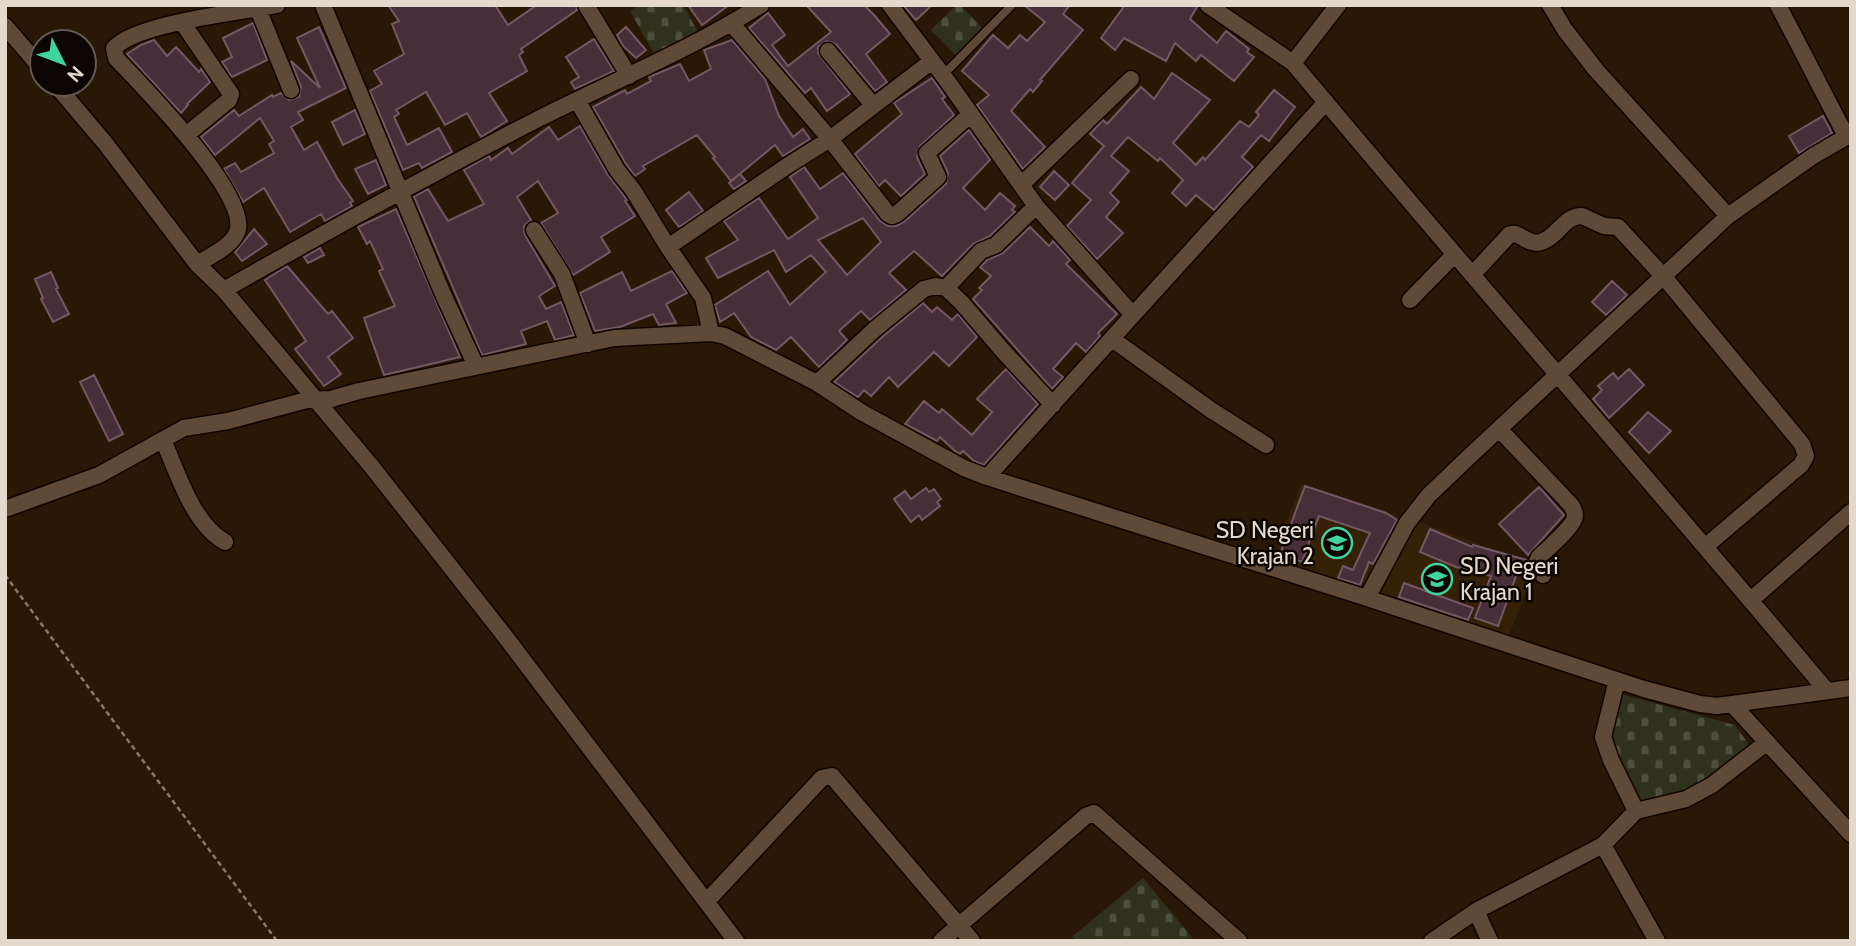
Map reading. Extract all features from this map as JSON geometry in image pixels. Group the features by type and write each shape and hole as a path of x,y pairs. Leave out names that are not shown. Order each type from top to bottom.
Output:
{"street":[{"path":"197,264 227,244 236,232 238,225 234,207 211,165 116,58 114,51 125,39 138,33 277,5"},
{"path":"323,5 399,191 476,366"},
{"path":"586,5 629,76"},
{"path":"224,290 399,191 577,100 693,45 761,5"},
{"path":"890,5 1036,206 1133,315"},
{"path":"1208,5 1293,62 1827,691"},
{"path":"1293,62 1338,5"},
{"path":"1550,5 1565,30 1596,70 1728,216"},
{"path":"1367,598 1407,523 1429,495 1728,216 1848,135 1777,5"},
{"path":"258,9 291,90"},
{"path":"182,22 231,94 229,100 186,135"},
{"path":"732,24 831,139 892,216 937,179 937,173 927,153 971,114"},
{"path":"5,26 28,53"},
{"path":"828,51 873,105"},
{"path":"668,247 831,139 932,61"},
{"path":"1022,184 1131,79"},
{"path":"67,98 105,143 197,264 224,290 372,467 504,635 736,941"},
{"path":"577,100 617,170 633,190 703,298 711,333"},
{"path":"987,477 1326,102"},
{"path":"946,288 981,251 996,244 1036,206"},
{"path":"1472,275 1510,234 1515,233 1533,243 1541,242 1569,219 1582,215 1602,226 1618,228 1664,277 1802,444 1806,456 1801,465 1706,546"},
{"path":"534,230 562,274 588,344"},
{"path":"1410,300 1454,254"},
{"path":"817,383 875,329 924,289 936,285 946,288 1053,405"},
{"path":"5,509 99,475 184,428 228,421 314,399 331,400 359,391 614,338 711,333 725,336 817,383 861,412 964,468 987,477 1617,680 1700,704 1717,706 1851,688"},
{"path":"1112,339 1211,410 1266,445"},
{"path":"1499,429 1575,512 1570,526 1538,557 1543,575"},
{"path":"163,440 201,522 214,536 225,542"},
{"path":"1751,600 1851,512"},
{"path":"1617,680 1603,737 1608,754 1636,811"},
{"path":"1732,704 1851,834"},
{"path":"1432,941 1476,911 1603,845 1636,811 1686,799 1712,785 1766,743"},
{"path":"707,901 822,778 832,776 972,941"},
{"path":"941,941 1086,816 1094,813 1239,941"},
{"path":"1603,845 1657,941"},
{"path":"1476,911 1490,941"}],"lane":[{"path":"943,75 1012,5"}],"path":[{"path":"5,575 278,941"}],"shaded area":[{"name":"SD Negeri Krajan 2","path":"1301,484 1377,508 1402,519 1364,599 1270,566","holes":["1305,486 1302,562 1280,553","1334,496 1386,513 1378,536 1327,519","1390,517 1399,521 1389,540 1381,536","1368,538 1386,546 1377,566 1359,558","1343,566 1364,574 1357,593 1336,585"]},
{"name":"SD Negeri Krajan 1","path":"1409,518 1536,566 1506,643 1379,595","holes":["1430,529 1465,544 1456,567 1420,553","1473,545 1493,551 1466,569","1495,565 1517,573 1498,626 1475,618","1404,583 1444,598 1437,615 1398,601","1454,601 1473,608 1466,626 1447,618"]}],"green space":[{"path":"640,5 683,5 698,32 656,57 630,11"},
{"path":"956,5 960,5 985,31 958,57 931,30"},
{"path":"1613,692 1735,725 1750,746 1690,797 1647,809 1612,774 1594,740"},
{"path":"1143,878 1195,941 1076,941 1072,937"}],"building":[{"path":"388,5 495,5 508,25 537,5 576,5 577,10 521,49 523,52 519,55 527,71 489,93 507,121 481,137 467,113 445,125 426,92 396,110 399,114 394,117 407,145 439,128 452,152 422,168 419,163 403,170 370,91 382,84 374,71 404,54 392,24 399,21"},
{"path":"688,5 729,5 702,25"},
{"path":"806,5 864,5 890,34 866,54 887,82 875,91 836,44 827,41 818,47 818,53 850,94 827,111 811,88 805,93 749,28 768,13 785,35 772,45 788,66 831,32"},
{"path":"903,5 932,5 916,20"},
{"path":"1024,5 1070,5 1063,14 1083,30 1033,92 1030,89 1011,111 1045,147 1023,169 977,105 989,95 962,71 993,35 1008,48 1020,35 1027,41 1045,22"},
{"path":"1125,5 1198,5 1190,19 1217,43 1226,31 1249,49 1247,52 1254,57 1234,81 1201,55 1196,61 1175,43 1166,61 1124,38 1115,50 1101,38"},
{"path":"253,23 267,60 232,77 222,62 232,57 223,38"},
{"path":"319,27 346,88 298,112 303,120 291,127 304,150 317,142 353,201 350,203 352,206 325,221 321,214 290,232 264,188 243,202 224,169 235,163 241,172 274,153 269,144 274,141 260,118 215,155 201,137 234,110 239,116 272,95 273,97 281,93 289,100 299,97 301,87 291,61 320,88 297,38"},
{"path":"626,27 646,50 636,58 623,46 617,35"},
{"path":"594,39 614,71 575,89 571,82 579,77 566,57"},
{"path":"154,40 167,56 176,47 199,72 201,69 210,82 181,113 127,54"},
{"path":"732,40 765,79 779,116 793,137 803,129 810,139 783,156 775,145 731,181 697,135 643,166 645,169 635,176 593,107 625,90 627,94 651,81 649,77 680,64 689,81 711,69 704,50"},
{"path":"1172,73 1210,100 1173,143 1196,165 1203,157 1205,160 1240,121 1249,127 1259,115 1256,112 1274,90 1295,107 1269,141 1261,135 1242,157 1253,167 1214,210 1196,195 1186,206 1172,193 1183,180 1160,158 1158,161 1128,137 1111,156 1129,171 1110,193 1119,202 1106,217 1123,233 1097,259 1067,226 1091,200 1072,183 1104,146 1090,134 1103,120 1107,124 1141,87 1154,99"},
{"path":"932,78 945,97 942,99 954,115 920,146 917,157 925,174 901,196 885,180 879,186 855,154 902,114 894,103"},
{"path":"355,110 365,134 343,145 332,122"},
{"path":"1823,116 1832,133 1799,153 1789,136"},
{"path":"580,126 635,216 601,237 610,252 573,275 541,223 558,213 538,181 517,197 531,220 524,226 525,235 555,286 539,296 546,309 561,302 574,335 555,340 547,321 521,331 526,344 482,355 414,197 428,189 448,221 484,204 464,170 489,156 491,160 508,148 512,154 549,127 558,140"},
{"path":"969,130 990,160 963,188 985,210 1000,193 1015,206 1012,210 1015,212 990,236 973,244 942,276 914,251 889,273 906,290 870,320 861,311 839,331 847,340 819,367 791,337 776,350 751,337 734,313 720,322 715,305 768,271 790,305 826,272 811,255 786,272 774,250 718,278 706,258 738,240 724,221 759,198 788,239 818,218 790,177 804,167 820,189 843,173 880,221 888,226 896,226 946,184 948,173 940,156","holes":["863,218 881,242 847,275 818,240"]},
{"path":"376,160 386,185 368,194 355,169"},
{"path":"1054,171 1069,185 1055,200 1040,187"},
{"path":"740,174 746,181 734,189 729,183"},
{"path":"689,192 703,211 679,227 666,210"},
{"path":"396,209 460,357 384,375 364,318 395,306 379,271 383,269 370,241 367,244 358,227"},
{"path":"1030,227 1049,246 1053,241 1070,260 1066,264 1117,314 1098,333 1100,336 1086,352 1076,343 1053,369 1063,377 1052,389 973,299 991,276 980,267 987,260 1003,253"},
{"path":"254,229 267,244 242,261 235,252"},
{"path":"320,248 324,255 308,263 304,257"},
{"path":"287,266 328,314 332,311 353,338 328,357 341,374 324,386 295,349 306,341 265,280"},
{"path":"672,271 687,293 666,304 676,323 659,325 653,314 620,327 595,331 580,293 622,272 631,291"},
{"path":"51,272 58,288 56,289 69,314 53,322 41,299 43,298 35,279"},
{"path":"1612,281 1627,295 1606,315 1592,302"},
{"path":"923,303 932,312 937,307 952,320 958,314 977,337 949,366 934,352 898,387 889,377 871,396 864,390 858,397 834,382 882,337"},
{"path":"1006,369 1038,404 984,465 974,461 963,451 960,454 955,451 940,437 937,441 905,424 924,401 939,413 942,409 972,435 992,412 977,399"},
{"path":"1629,369 1644,385 1609,418 1593,399 1602,390 1598,386 1613,373 1618,379"},
{"path":"94,375 123,434 109,441 80,382"},
{"path":"1648,412 1671,431 1649,453 1629,432"},
{"path":"1305,486 1386,513 1397,520 1373,564 1369,562 1360,585 1338,578 1343,566 1353,570 1370,533 1319,516 1302,562 1280,554"},
{"path":"1539,487 1564,515 1528,555 1499,524"},
{"path":"926,488 929,492 934,489 941,499 937,502 940,506 922,520 919,515 911,522 894,499 905,491 911,499"},
{"path":"1430,529 1472,547 1473,545 1527,560 1519,568 1498,626 1475,618 1491,576 1456,567 1420,552"},
{"path":"1404,583 1473,608 1468,620 1399,597"}],"place":[{"name":"SD Negeri Krajan 2","path":"1337,543"},
{"name":"SD Negeri Krajan 1","path":"1437,579"}]}
